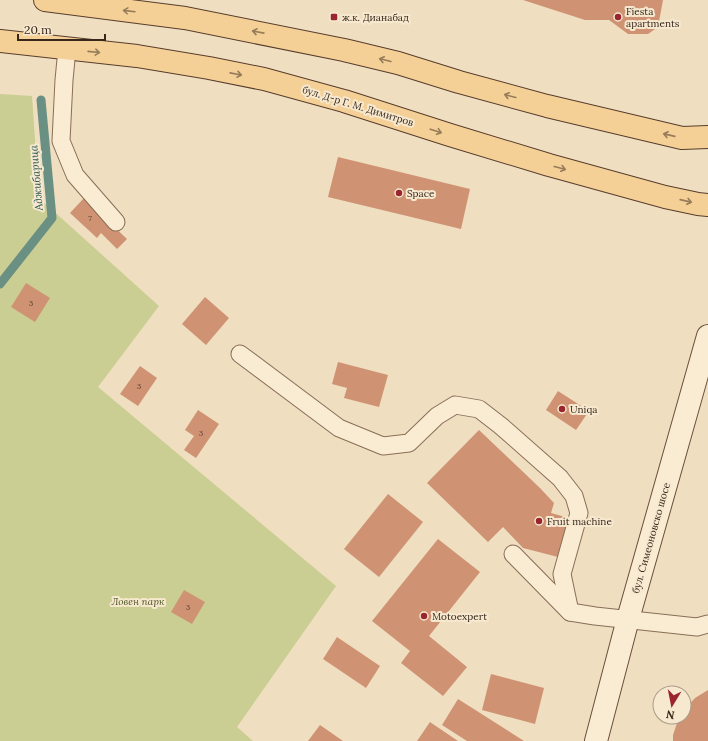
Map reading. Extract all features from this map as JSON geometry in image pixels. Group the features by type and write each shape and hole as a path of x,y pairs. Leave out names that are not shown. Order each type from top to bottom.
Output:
{"main road":[{"path":"46,0 185,18 321,45 398,63 459,82 547,106 682,138 708,137"},
{"name":"бул. Д-р Г. М. Димитров","path":"0,41 137,56 264,79 344,101 442,133 549,165 666,197 708,205"},
{"name":"бул. Симеоновско шосе","path":"596,741 628,619 708,336"}],"lane":[{"path":"67,49 61,141 75,174 116,222"},
{"path":"240,354 339,428 383,446 409,443 437,416 456,405 478,409 501,426 560,478 574,496 579,513 562,574 570,612"},
{"path":"513,554 570,612 697,627 708,624"}],"green space":[{"name":"Ловен парк","path":"0,94 32,96 39,198 159,306 98,387 336,586 237,727 253,741 0,741"}],"building":[{"name":"Fiesta apartments","path":"523,0 663,0 658,27 648,34 628,34 609,20 585,20"},
{"name":"Space","path":"338,157 470,189 461,229 328,197"},
{"path":"84,198 127,239 117,249 101,233 97,238 70,213"},
{"path":"26,283 50,298 35,322 11,307"},
{"path":"205,297 229,318 206,345 182,324"},
{"path":"338,362 388,375 379,407 344,398 347,388 332,384"},
{"path":"140,366 157,378 138,406 120,394"},
{"path":"558,391 589,411 576,430 546,410"},
{"path":"198,410 219,424 196,458 184,450 194,436 185,430"},
{"path":"479,430 554,503 551,513 569,518 558,557 523,548 503,527 488,542 427,483"},
{"path":"388,494 423,522 379,577 344,549"},
{"path":"438,539 480,572 429,636 467,667 443,696 401,663 410,651 372,621"},
{"path":"184,590 205,602 192,624 171,612"},
{"path":"337,637 380,666 366,688 323,659"},
{"path":"491,674 544,688 535,724 482,710"},
{"path":"708,690 708,741 673,741 673,735 676,725 692,725 692,701"},
{"path":"458,699 524,741 467,741 442,725"},
{"path":"430,722 458,741 417,741"},
{"path":"320,725 343,741 308,741"}],"waterway":[{"name":"Аджибарица","path":"0,284 52,218 41,100"}],"place":[{"name":"ж.к. Дианабад","path":"334,17"},
{"name":"Fiesta apartments","path":"618,17"},
{"name":"Space","path":"399,193"},
{"name":"Uniqa","path":"562,409"},
{"name":"Fruit machine","path":"539,521"},
{"name":"Motoexpert","path":"424,616"}]}
